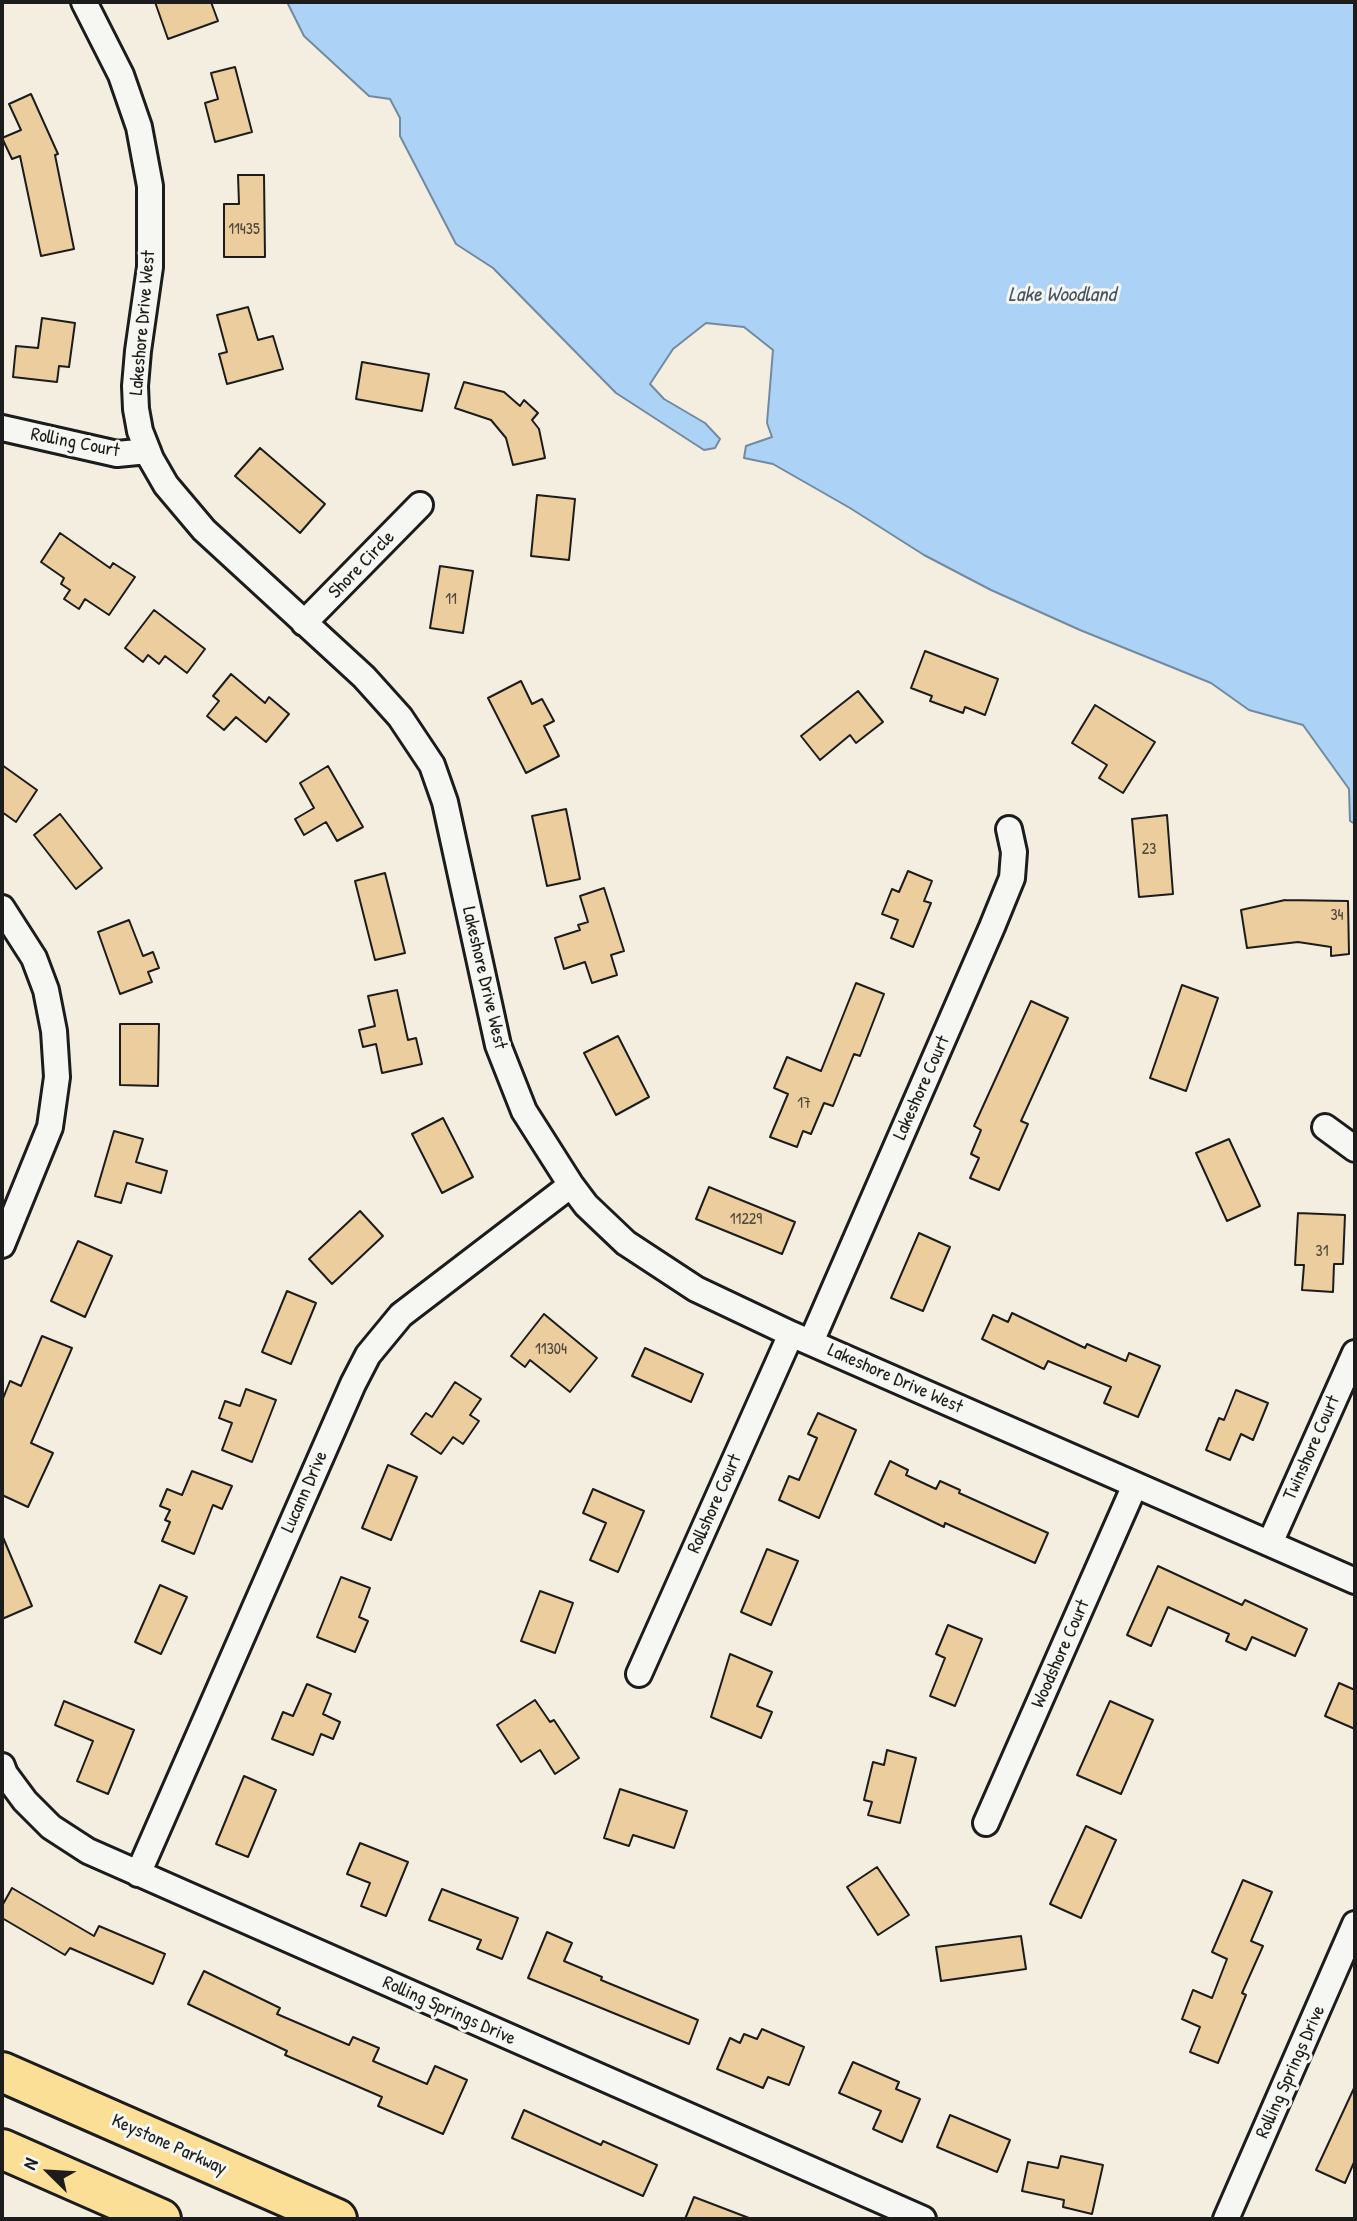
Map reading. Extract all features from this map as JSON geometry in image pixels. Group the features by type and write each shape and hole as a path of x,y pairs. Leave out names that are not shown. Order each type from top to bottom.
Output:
{"highway":[{"path":"2,2055 277,2193"},
{"name":"Keystone Parkway","path":"2,2072 337,2219"},
{"path":"2,2149 161,2219"},
{"path":"2,2166 136,2219"}],"street":[{"name":"Lakeshore Drive West","path":"84,2 121,75 139,127 150,186 150,267 135,386 136,409 148,451 166,485 204,530 364,677 391,706 432,765 445,802 498,1045 524,1111 586,1205 626,1243 674,1277 801,1338 1355,1581"},
{"name":"Rolling Court","path":"2,428 117,454 148,451"},
{"name":"Shore Circle","path":"304,623 420,505"},
{"name":"Lakeshore Court","path":"801,1338 987,940 1012,878 1014,852 1009,830"},
{"path":"2,908 34,958 46,990 54,1031 57,1077 50,1128 2,1245"},
{"path":"1325,1126 1355,1149"},
{"name":"Lucann Drive","path":"138,1874 368,1355 401,1315 571,1185"},
{"name":"Rollshore Court","path":"639,1675 801,1338"},
{"name":"Twinshore Court","path":"1270,1543 1355,1353"},
{"name":"Woodshore Court","path":"986,1823 1135,1485"},
{"name":"Rolling Springs Drive","path":"2,1766 24,1801 51,1827 88,1851 923,2219"},
{"name":"Rolling Springs Drive","path":"1226,2219 1355,1924"}],"water":[{"name":"Lake Woodland","path":"287,2 1355,2 1355,824 1350,821 1349,789 1303,725 1249,710 1211,683 1080,630 991,590 924,555 773,464 744,458 746,446 772,437 767,423 773,350 744,327 706,323 673,349 650,384 664,399 705,423 720,439 715,448 704,450 616,393 493,268 456,244 400,136 400,118 390,99 369,96 304,36"}],"building":[{"path":"155,2 211,2 218,21 168,39"},
{"path":"235,67 252,132 215,142 205,103 218,99 211,73"},
{"path":"31,94 58,154 55,155 74,249 41,256 20,156 12,159 2,138 21,130 9,104"},
{"path":"238,175 264,175 265,257 224,257 224,204 239,204"},
{"path":"248,307 258,340 273,336 283,369 227,384 219,354 227,352 217,315"},
{"path":"42,318 75,323 69,367 59,366 57,382 13,377 16,346 38,348"},
{"path":"362,362 429,374 422,411 356,399"},
{"path":"464,382 504,392 520,406 524,400 538,413 532,420 539,429 545,458 513,465 506,438 491,420 455,408"},
{"path":"260,448 325,504 300,533 235,476"},
{"path":"537,495 575,499 569,560 531,556"},
{"path":"60,533 110,568 113,563 135,577 109,615 85,599 79,609 64,599 70,590 61,584 64,578 41,562"},
{"path":"440,566 473,571 463,633 430,628"},
{"path":"154,610 205,649 187,673 165,656 159,664 148,655 143,662 125,648"},
{"path":"925,651 998,679 985,715 965,707 963,713 930,701 932,696 911,688"},
{"path":"231,674 265,703 269,697 289,714 266,742 236,717 224,730 207,716 219,701 213,696"},
{"path":"521,681 532,704 542,699 554,721 544,726 559,756 526,773 488,698"},
{"path":"858,691 883,722 856,743 850,735 820,760 801,736"},
{"path":"1095,705 1155,742 1123,793 1099,778 1107,765 1072,743"},
{"path":"2,765 37,790 16,822 2,812"},
{"path":"328,766 363,827 337,841 326,822 304,835 295,819 314,808 300,783"},
{"path":"566,809 580,879 547,886 532,816"},
{"path":"60,814 102,868 76,889 34,835"},
{"path":"1167,815 1173,894 1139,897 1132,819"},
{"path":"908,871 932,881 924,901 931,903 913,947 891,938 898,920 882,914 892,889 899,892"},
{"path":"385,873 405,953 375,960 355,881"},
{"path":"604,888 624,951 611,955 617,975 592,983 585,962 564,969 555,938 580,930 578,925 588,922 580,896"},
{"path":"1285,900 1348,901 1349,954 1331,956 1331,947 1298,942 1247,948 1241,910"},
{"path":"129,920 143,956 153,952 159,968 148,972 152,982 120,994 98,932"},
{"path":"856,983 884,994 860,1056 854,1054 833,1106 824,1103 811,1134 803,1131 797,1147 770,1137 788,1094 774,1088 787,1057 821,1071"},
{"path":"1182,985 1218,998 1186,1091 1150,1078"},
{"path":"397,990 408,1040 416,1038 422,1064 382,1073 376,1044 363,1047 359,1030 375,1026 368,996"},
{"path":"1031,1001 1068,1018 1021,1121 1028,1124 999,1190 970,1178 979,1158 971,1154 981,1130 974,1126"},
{"path":"120,1024 159,1024 158,1086 120,1085"},
{"path":"618,1036 649,1097 616,1115 584,1053"},
{"path":"443,1118 473,1177 442,1193 412,1134"},
{"path":"114,1131 143,1139 136,1162 167,1171 161,1193 127,1183 121,1203 95,1196"},
{"path":"1229,1139 1260,1206 1227,1221 1196,1153"},
{"path":"709,1187 795,1222 782,1254 696,1219"},
{"path":"360,1211 383,1236 332,1284 309,1259"},
{"path":"1298,1213 1345,1215 1343,1264 1334,1264 1333,1292 1302,1290 1304,1265 1295,1265"},
{"path":"919,1233 950,1247 923,1311 891,1298"},
{"path":"78,1241 112,1256 85,1317 51,1301"},
{"path":"287,1291 316,1303 291,1364 262,1352"},
{"path":"1012,1313 1085,1348 1087,1344 1126,1361 1129,1353 1160,1366 1138,1417 1104,1403 1111,1387 1048,1361 1044,1369 982,1339 993,1315 1008,1322"},
{"path":"544,1314 597,1358 570,1392 530,1360 525,1367 511,1356"},
{"path":"42,1336 72,1348 31,1443 53,1453 28,1507 2,1495 2,1401 10,1381 21,1386"},
{"path":"645,1348 703,1374 691,1402 632,1376"},
{"path":"455,1382 481,1399 470,1415 479,1421 463,1444 453,1437 441,1454 411,1434 426,1413 432,1417"},
{"path":"246,1389 276,1400 252,1462 222,1450 232,1423 219,1418 225,1401 240,1406"},
{"path":"1236,1390 1268,1403 1253,1440 1241,1434 1230,1460 1206,1450 1219,1418 1224,1420"},
{"path":"818,1413 856,1430 819,1518 779,1500 789,1476 799,1480 817,1438 808,1434"},
{"path":"890,1461 908,1470 906,1475 936,1489 940,1481 960,1490 959,1493 1048,1533 1035,1563 945,1523 944,1527 875,1494"},
{"path":"388,1465 417,1477 391,1540 362,1528"},
{"path":"192,1471 232,1486 222,1509 213,1505 194,1554 162,1541 170,1522 165,1520 170,1510 160,1506 167,1489 182,1495"},
{"path":"593,1489 644,1511 618,1572 590,1560 606,1523 583,1513"},
{"path":"2,1535 32,1606 2,1619"},
{"path":"767,1549 798,1561 771,1625 741,1612"},
{"path":"1158,1566 1242,1605 1245,1600 1307,1629 1295,1656 1252,1637 1246,1650 1226,1641 1229,1634 1168,1607 1151,1646 1127,1635"},
{"path":"341,1577 370,1588 359,1617 368,1621 355,1652 317,1637"},
{"path":"160,1585 187,1597 161,1654 135,1642"},
{"path":"540,1591 573,1603 555,1653 521,1641"},
{"path":"948,1625 982,1639 955,1706 930,1696 945,1658 936,1654"},
{"path":"730,1654 772,1672 757,1706 772,1712 761,1738 711,1717"},
{"path":"1339,1683 1355,1690 1355,1729 1325,1716"},
{"path":"307,1684 331,1694 323,1714 340,1722 333,1739 321,1734 313,1755 272,1739 283,1712 293,1716"},
{"path":"535,1700 550,1722 554,1720 579,1758 555,1774 540,1750 521,1762 497,1725"},
{"path":"64,1701 134,1730 108,1794 77,1781 93,1741 55,1725"},
{"path":"1110,1701 1153,1720 1121,1794 1077,1775"},
{"path":"887,1750 916,1758 900,1823 868,1815 872,1802 864,1800 873,1762 884,1765"},
{"path":"244,1776 276,1790 248,1857 216,1844"},
{"path":"620,1789 687,1811 674,1848 633,1835 629,1846 604,1838"},
{"path":"1086,1826 1116,1840 1081,1918 1050,1904"},
{"path":"360,1843 408,1862 386,1916 361,1906 370,1883 347,1874"},
{"path":"877,1867 909,1915 878,1935 847,1887"},
{"path":"1243,1880 1272,1892 1251,1941 1263,1946 1242,1993 1246,1995 1218,2063 1190,2052 1200,2027 1182,2019 1193,1990 1212,1998 1227,1959 1212,1952"},
{"path":"12,1888 94,1936 99,1926 165,1954 153,1984 70,1948 65,1955 2,1918 2,1906"},
{"path":"442,1889 518,1918 502,1959 477,1949 481,1940 429,1920"},
{"path":"547,1932 572,1943 564,1961 602,1977 601,1980 698,2020 689,2044 528,1978"},
{"path":"1021,1936 1026,1969 941,1981 936,1947"},
{"path":"204,1971 280,2008 277,2014 349,2045 353,2037 379,2048 373,2061 427,2084 435,2066 467,2080 443,2134 378,2106 382,2097 285,2055 287,2051 188,2004"},
{"path":"762,2029 804,2047 789,2085 768,2077 763,2088 717,2069 730,2038 740,2043 744,2034 757,2039"},
{"path":"853,2062 899,2082 896,2089 920,2099 902,2142 873,2129 881,2111 839,2093"},
{"path":"1355,2086 1355,2160 1345,2183 1316,2170"},
{"path":"524,2110 601,2145 603,2141 657,2165 643,2196 512,2138"},
{"path":"950,2115 1010,2140 997,2172 937,2147"},
{"path":"1061,2156 1103,2165 1092,2214 1063,2207 1064,2200 1022,2191 1028,2162 1058,2168"},
{"path":"694,2197 749,2218 749,2219 685,2219"}]}
